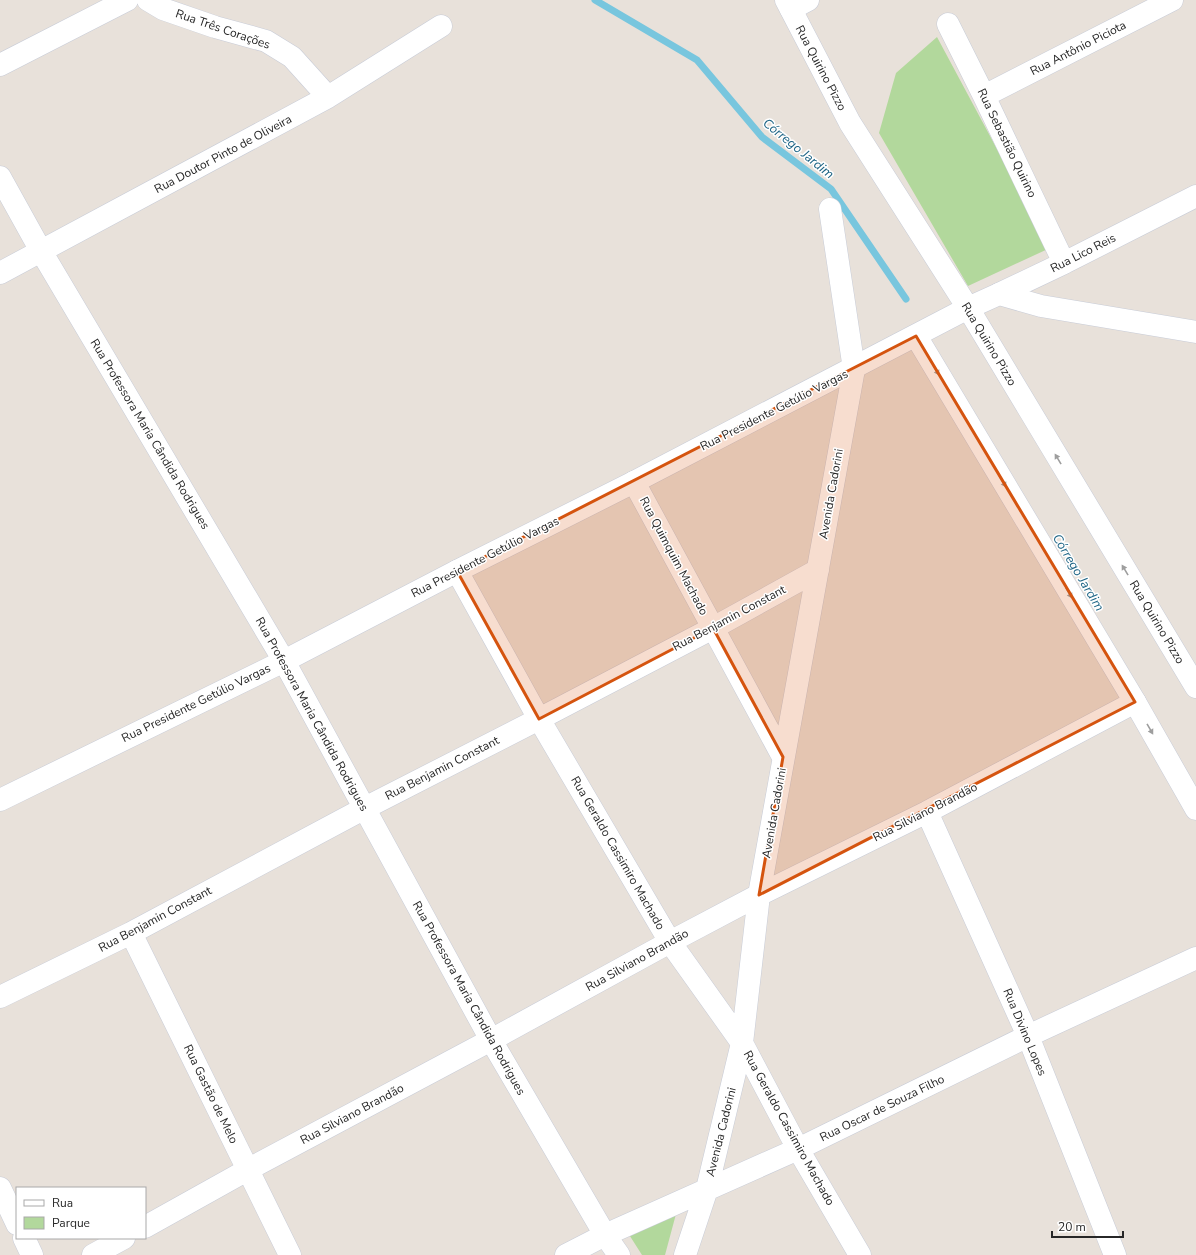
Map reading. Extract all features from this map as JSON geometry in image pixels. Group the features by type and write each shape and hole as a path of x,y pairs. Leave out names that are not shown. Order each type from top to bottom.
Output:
{"street":[{"path":"0,65 127,0"},
{"name":"Rua Três Corações","path":"148,0 163,8 215,27 266,41 292,57 328,97"},
{"name":"Rua Antônio Piciota","path":"984,96 1172,0"},
{"name":"Rua Quirino Pizzo","path":"795,3 850,123 968,308 1196,687"},
{"name":"Rua Sebastião Quirino","path":"948,24 1064,263"},
{"name":"Rua Doutor Pinto de Oliveira","path":"0,273 328,97 442,26"},
{"name":"Rua Professora Maria Cândida Rodrigues","path":"0,177 41,251 284,660 491,1040 605,1235 619,1255"},
{"name":"Rua Lico Reis","path":"968,308 1064,263 1196,196"},
{"name":"Avenida Cadorini","path":"685,1255 707,1189 742,1043 759,895 854,369 830,208"},
{"path":"999,294 1041,306 1196,332"},
{"name":"Rua Presidente Getúlio Vargas","path":"0,800 284,660 854,369 968,308"},
{"path":"916,336 1196,809"},
{"name":"Rua Quimquim Machado","path":"634,482 783,757"},
{"name":"Rua Benjamin Constant","path":"0,997 131,933 365,808 713,628 818,570"},
{"name":"Rua Geraldo Cassimiro Machado","path":"457,571 539,719 670,942 742,1043 798,1149 860,1255"},
{"name":"Rua Silviano Brandão","path":"146,1226 670,942 759,895 927,812 1134,702"},
{"name":"Rua Divino Lopes","path":"927,812 1028,1036 1115,1255"},
{"name":"Rua Gastão de Melo","path":"131,933 290,1255"},
{"name":"Rua Oscar de Souza Filho","path":"566,1255 605,1235 798,1149 1028,1036 1196,958"},
{"path":"0,1188 16,1222"},
{"path":"24,1239 32,1255"},
{"path":"93,1255 122,1239"}],"highlighted area":[{"path":"916,336 1135,702 759,895 783,757 713,628 539,719 457,571"}],"green space":[{"path":"937,37 1050,248 968,286 879,133 896,73"},
{"path":"676,1214 665,1255 642,1255 628,1233"}],"waterway":[{"name":"Córrego Jardim","path":"595,0 697,60 762,137 831,189 906,299"}]}
